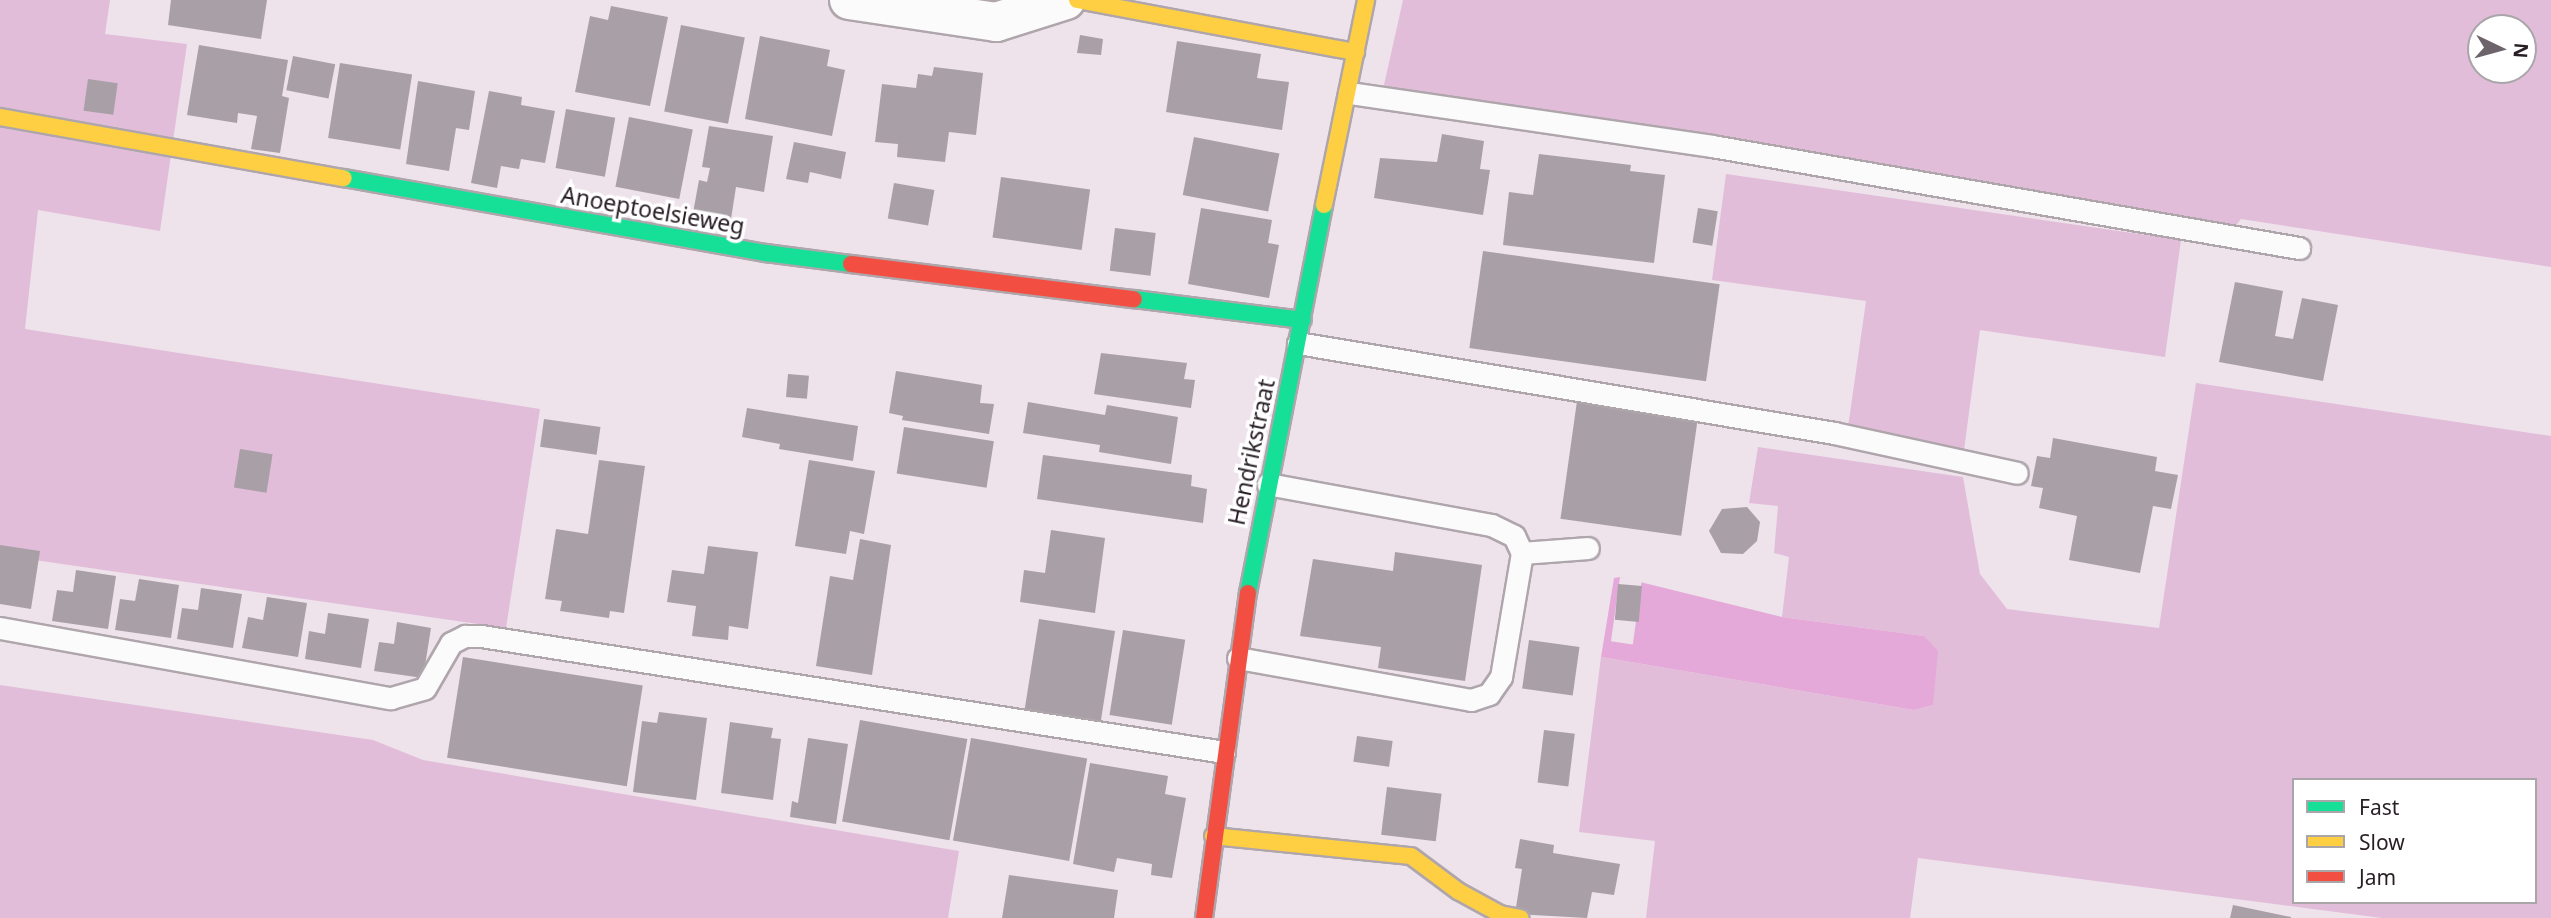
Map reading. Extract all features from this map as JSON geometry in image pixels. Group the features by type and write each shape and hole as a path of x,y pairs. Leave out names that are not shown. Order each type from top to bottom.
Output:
{"street":[{"path":"849,0 996,22 1066,0"},
{"path":"1077,0 1356,52"},
{"name":"Hendrikstraat","path":"1204,918 1224,752 1268,484 1366,0"},
{"name":"Anoeptoelsieweg","path":"0,117 766,253 1303,320"},
{"path":"1213,836 1411,856 1458,891 1500,914 1521,918"}],"lane":[{"path":"1349,93 1712,146 2298,248"},
{"path":"1298,343 1834,433 2017,473"},
{"path":"1238,659 1471,700 1489,694 1501,677 1522,553 1514,536 1491,525 1268,484"},
{"path":"1522,553 1588,548"},
{"path":"0,628 391,698 425,688 451,643 465,636 481,636 1224,752"}],"shaded area":[{"path":"0,0 110,0 105,34 187,44 160,231 38,210 25,329 540,409 506,628 0,555"},
{"path":"1403,0 2551,0 2551,267 2241,219 2233,229 1392,102 1384,85"},
{"path":"1726,174 2181,240 2165,357 1980,330 1964,450 1848,427 1866,301 1712,280"},
{"path":"2196,383 2551,436 2551,918 2382,918 1918,858 1910,918 1646,918 1655,841 1579,832 1601,657 1914,710 1933,705 1924,636 1782,617 1789,557 1774,553 1778,506 1749,503 1758,447 1963,477 1980,574 2007,609 2159,628"},
{"path":"1620,577 1782,617 1924,636 1938,651 1933,705 1914,710 1601,657 1614,578"},
{"path":"0,685 373,740 423,760 959,851 948,918 0,918"}],"pier":[{"path":"1620,577 1642,580 1633,644 1611,641"}],"building":[{"path":"171,0 267,0 261,39 168,25"},
{"path":"611,6 668,17 650,106 575,92 590,16 608,20"},
{"path":"681,25 745,37 728,124 664,111"},
{"path":"1080,35 1103,39 1101,55 1077,53"},
{"path":"760,36 830,50 827,66 845,70 832,136 745,119"},
{"path":"1177,41 1261,54 1257,78 1289,82 1282,130 1166,112"},
{"path":"199,45 288,60 282,96 289,98 280,153 251,149 257,116 238,113 237,123 187,115"},
{"path":"293,56 335,64 329,99 286,90"},
{"path":"340,63 412,74 400,149 328,138"},
{"path":"934,67 983,73 976,135 949,132 945,162 897,157 898,144 875,142 882,84 916,88 918,74 932,76"},
{"path":"88,79 118,83 113,115 84,111"},
{"path":"418,81 475,91 469,130 456,128 449,171 406,164"},
{"path":"489,91 522,97 521,105 555,111 545,163 521,159 519,169 501,166 497,188 471,183"},
{"path":"566,109 615,118 605,177 556,168"},
{"path":"629,117 693,129 679,199 615,187"},
{"path":"709,126 773,136 764,192 736,187 731,219 693,213 699,180 707,182 710,168 702,167"},
{"path":"1442,134 1484,141 1480,169 1490,170 1483,215 1374,198 1380,158 1437,162"},
{"path":"1194,137 1279,154 1268,212 1183,195"},
{"path":"794,142 846,152 841,179 810,172 808,183 786,179"},
{"path":"1539,154 1631,165 1630,171 1665,175 1654,263 1503,245 1509,192 1533,195"},
{"path":"1001,177 1090,190 1082,250 993,237"},
{"path":"894,183 934,190 928,226 888,218"},
{"path":"1201,208 1272,220 1268,243 1279,245 1269,298 1188,284"},
{"path":"1698,208 1718,211 1712,246 1693,243"},
{"path":"1115,228 1156,233 1150,276 1110,271"},
{"path":"1483,251 1720,284 1706,381 1469,348"},
{"path":"2235,282 2283,291 2275,336 2293,339 2302,298 2338,305 2323,381 2219,362"},
{"path":"1101,353 1187,363 1184,379 1195,380 1191,408 1094,394"},
{"path":"896,371 982,385 980,403 994,404 989,434 902,420 903,416 889,413"},
{"path":"788,374 809,376 807,399 786,397"},
{"path":"1577,401 1698,418 1681,536 1560,519"},
{"path":"1028,402 1105,415 1107,405 1178,417 1171,464 1099,452 1100,445 1023,433"},
{"path":"747,408 858,426 853,461 779,449 780,444 742,437"},
{"path":"544,419 600,427 597,455 540,447"},
{"path":"904,427 994,441 987,488 897,473"},
{"path":"2053,438 2157,457 2155,471 2178,475 2171,509 2153,506 2140,573 2069,560 2077,516 2039,508 2043,488 2031,486 2037,456 2050,458"},
{"path":"240,449 273,454 266,493 234,488"},
{"path":"1043,455 1192,475 1191,486 1207,489 1203,523 1037,499"},
{"path":"599,460 645,466 624,613 610,611 609,618 560,611 562,601 545,599 556,529 588,534"},
{"path":"809,460 875,471 864,534 850,531 846,554 795,546"},
{"path":"1747,507 1760,522 1757,541 1743,554 1721,553 1709,531 1722,509"},
{"path":"1051,530 1105,538 1095,613 1020,602 1024,570 1045,573"},
{"path":"860,539 891,545 872,675 816,666 830,576 853,580"},
{"path":"0,545 40,551 31,609 0,604"},
{"path":"708,546 758,552 748,629 729,626 728,640 692,636 696,606 667,602 672,570 704,574"},
{"path":"1395,552 1482,565 1465,681 1378,668 1381,647 1300,636 1313,559 1393,571"},
{"path":"76,570 116,576 108,629 52,621 57,590 73,592"},
{"path":"139,579 179,585 171,638 115,630 120,599 135,601"},
{"path":"1618,584 1642,586 1639,622 1615,620"},
{"path":"201,588 242,594 233,648 177,639 182,608 198,610"},
{"path":"267,597 307,603 298,657 242,648 248,617 263,620"},
{"path":"328,613 369,619 361,668 305,659 309,631 325,634"},
{"path":"1039,619 1115,631 1100,724 1024,712"},
{"path":"397,622 431,628 423,678 374,671 379,642 394,644"},
{"path":"1123,630 1185,640 1172,725 1110,715"},
{"path":"1529,640 1580,647 1573,696 1522,689"},
{"path":"463,657 643,685 627,786 447,758"},
{"path":"659,712 707,718 696,800 633,792 642,721 657,723"},
{"path":"860,720 967,739 949,840 842,821"},
{"path":"730,722 773,728 771,738 781,739 773,800 721,793"},
{"path":"1544,730 1575,734 1568,786 1538,783"},
{"path":"1357,736 1393,741 1389,767 1353,762"},
{"path":"808,738 848,744 836,824 790,817 792,801 798,803"},
{"path":"971,738 1087,758 1069,861 953,840"},
{"path":"1090,763 1168,776 1165,794 1186,798 1172,878 1151,875 1152,864 1117,858 1114,872 1073,864"},
{"path":"1387,787 1442,794 1436,841 1381,835"},
{"path":"1520,839 1554,845 1553,853 1620,864 1614,895 1592,892 1587,918 1515,914 1522,869 1515,868"},
{"path":"1009,875 1118,890 1114,918 1002,918"},
{"path":"2233,905 2291,917 2291,918 2230,918"}],"traffic: fast":[{"path":"344,178 766,253 851,264"},
{"path":"1248,593 1324,205"},
{"path":"1134,299 1303,320"}],"traffic: slow":[{"path":"1077,0 1356,52"},
{"path":"1324,205 1366,0"},
{"path":"0,117 344,178"},
{"path":"1213,836 1411,856 1458,891 1500,914 1521,918"}],"traffic: jam":[{"path":"851,264 1134,299"},
{"path":"1204,918 1248,593"}]}
